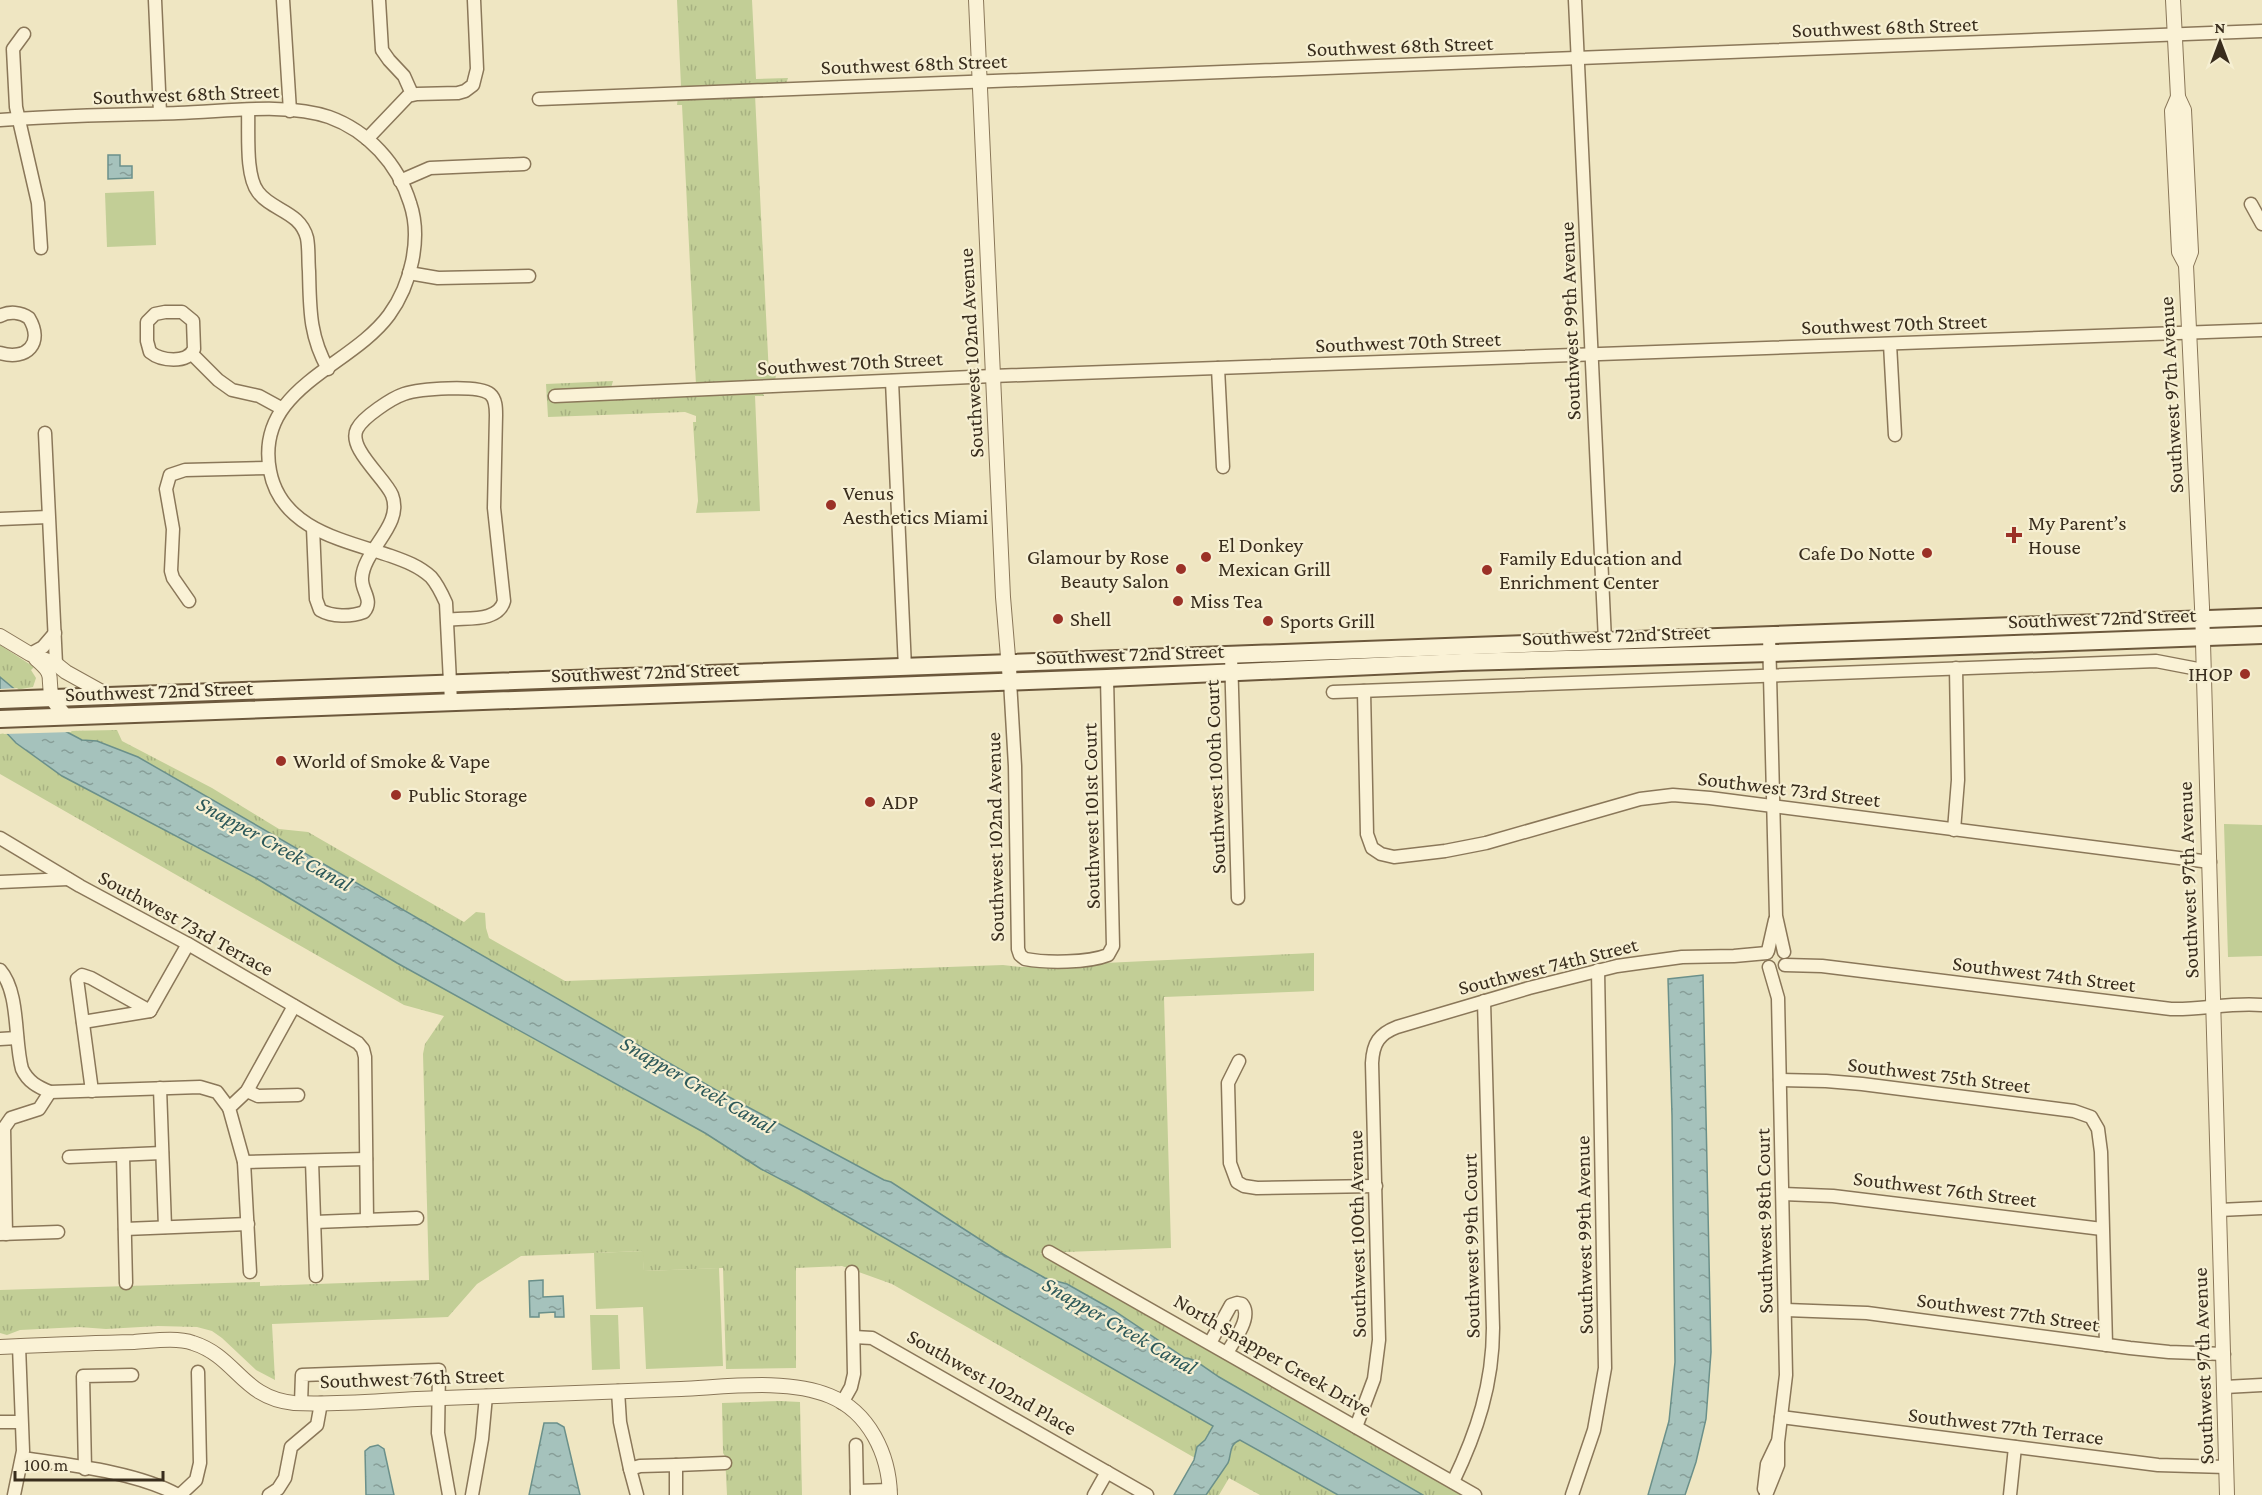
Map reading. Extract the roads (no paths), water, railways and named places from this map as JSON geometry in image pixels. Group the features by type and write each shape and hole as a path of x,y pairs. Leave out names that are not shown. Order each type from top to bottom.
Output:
{"main road":[{"name":"Southwest 72nd Street","path":"1605,650 1769,635 2262,617"},
{"path":"1955,628 1955,645"},
{"name":"Southwest 72nd Street","path":"0,700 1365,650 1462,654 1605,650 1770,653 2262,635"},
{"path":"1365,650 1365,667"},
{"name":"Southwest 72nd Street","path":"0,719 1365,667 1462,654"},
{"path":"725,692 730,685 756,673"},
{"path":"574,680 575,697"},
{"path":"286,690 286,708"},
{"path":"179,694 181,712"}],"street":[{"path":"155,0 160,113"},
{"path":"283,0 290,111"},
{"path":"379,0 382,50 404,76 412,94"},
{"path":"367,139 400,103 412,94 458,93 470,88 475,80 477,69 474,0"},
{"name":"Southwest 102nd Avenue","path":"976,0 1003,597 1015,766 1017,929 1020,955"},
{"name":"Southwest 99th Avenue","path":"1575,0 1605,650"},
{"name":"Southwest 97th Avenue","path":"2173,0 2178,97 2184,110 2191,252 2186,265 2202,619 2227,1495"},
{"name":"Southwest 68th Street","path":"539,99 2262,31"},
{"path":"24,34 13,49 18,119 39,213 41,248"},
{"path":"248,110 250,164 256,189 263,197 296,219 306,237 312,331 327,369"},
{"name":"Southwest 68th Street","path":"0,120 248,110 290,111 331,118 367,139 388,160 409,200 414,224 412,260 396,305 382,324 360,344 295,393 281,408"},
{"path":"400,181 422,170 440,167 524,164"},
{"path":"2251,204 2262,224"},
{"path":"409,273 438,278 529,276"},
{"path":"165,312 182,312 187,315 194,324 192,354 181,359 161,358 150,352 146,328 151,317 165,312"},
{"path":"0,316 8,313 21,314 30,318 34,340 33,347 26,353 8,355 0,353"},
{"name":"Southwest 70th Street","path":"555,396 993,376 2262,330"},
{"path":"1890,344 1895,435"},
{"path":"192,354 218,380 232,390 259,396 281,408 270,439 269,468 276,491 293,514 313,528 414,564 431,577 446,603 451,702"},
{"path":"1218,368 1223,467"},
{"path":"892,381 905,668"},
{"path":"313,528 316,598 320,610 325,613 358,614 367,608 368,596 362,579 372,550 385,535 394,505 389,490 356,442 355,434 360,424 397,396 413,392 478,389 491,395 495,403 496,415 495,529 504,601 500,609 489,616 448,620"},
{"path":"45,433 55,633 61,668 69,680 53,698"},
{"path":"189,602 171,571 173,529 166,489 170,475 185,470 269,468"},
{"path":"0,519 48,517"},
{"path":"30,654 43,647 55,633"},
{"name":"Southwest 98th Court","path":"1765,1495 1778,1469 1778,1442 1786,1375 1779,998 1784,959 1776,916 1769,635"},
{"path":"0,636 111,696"},
{"path":"30,654 51,675 53,698 64,717"},
{"name":"Southwest 100th Court","path":"1231,655 1238,898"},
{"path":"1333,692 2156,661 2203,670"},
{"path":"1954,831 1958,769 1956,668"},
{"name":"Southwest 101st Court","path":"1020,955 1025,959 1048,961 1095,959 1110,953 1113,937 1107,678"},
{"name":"Southwest 73rd Street","path":"1364,691 1366,834 1372,848 1381,855 1394,857 1486,843 1611,806 1662,796 1696,797 2210,862"},
{"name":"Southwest 73rd Terrace","path":"0,838 68,879 188,944 354,1040 363,1049 365,1057 366,1159"},
{"path":"0,882 68,879"},
{"name":"Southwest 98th Court","path":"1776,916 1768,959 1779,998"},
{"path":"150,1011 188,944"},
{"path":"1774,948 1784,959 1776,969 1768,959 1774,948"},
{"name":"Southwest 74th Street","path":"1377,1038 1397,1027 1598,970 1671,958 1734,956 1768,959"},
{"name":"Southwest 74th Street","path":"1784,959 1822,966 2171,1009 2193,1010 2236,1004 2262,1005"},
{"path":"0,970 6,979 12,1001 20,1061 25,1076 36,1085 51,1092 206,1088 221,1095 229,1108 244,1162 250,1272"},
{"name":"Southwest 99th Avenue","path":"1572,1495 1594,1430 1605,1368 1598,970"},
{"path":"92,1091 76,982 82,975 91,978 150,1011"},
{"name":"Southwest 99th Court","path":"1453,1482 1482,1412 1490,1377 1492,1354 1485,1001"},
{"path":"229,1108 247,1091 294,1006"},
{"path":"83,1022 150,1011"},
{"path":"0,1039 16,1038"},
{"name":"Southwest 100th Avenue","path":"1356,1427 1374,1379 1378,1352 1379,1309 1372,1063 1377,1038"},
{"path":"1239,1061 1228,1083 1230,1163 1235,1178 1241,1185 1257,1188 1376,1186"},
{"name":"Southwest 75th Street","path":"1780,1080 1817,1080 1862,1084 2074,1112 2091,1117 2098,1129 2100,1143 2102,1229"},
{"path":"160,1088 165,1227"},
{"path":"247,1091 258,1096 298,1095"},
{"path":"51,1092 39,1109 15,1116 5,1124 3,1132 3,1234 58,1232"},
{"path":"69,1157 162,1153"},
{"path":"123,1155 126,1283"},
{"path":"244,1162 366,1159 367,1220"},
{"path":"312,1161 316,1276"},
{"name":"Southwest 76th Street","path":"1783,1194 1833,1196 2102,1229"},
{"path":"2219,1210 2262,1208"},
{"path":"315,1222 417,1218"},
{"path":"125,1229 248,1224"},
{"path":"2102,1229 2106,1345"},
{"name":"North Snapper Creek Drive","path":"1049,1252 1475,1495"},
{"path":"852,1272 854,1380 842,1403 865,1423 878,1442 886,1463 890,1493 857,1493 856,1444"},
{"path":"1210,1343 1231,1305 1242,1304 1246,1310 1246,1317 1227,1353"},
{"name":"Southwest 77th Street","path":"1786,1310 1867,1313 2106,1345 2169,1352 2224,1354"},
{"name":"Southwest 102nd Place","path":"854,1338 873,1338 1147,1495"},
{"name":"Southwest 76th Street","path":"0,1347 191,1342 219,1357 255,1390 265,1396 276,1401 302,1403 788,1386 817,1391 842,1403"},
{"path":"14,1495 22,1458 19,1346"},
{"path":"302,1403 302,1375 439,1370 440,1447 449,1495"},
{"path":"22,1458 134,1478 167,1488 179,1495 191,1486 199,1473 201,1443 198,1372"},
{"path":"85,1468 83,1376 132,1375"},
{"path":"2225,1387 2262,1385"},
{"path":"618,1391 621,1422 637,1495"},
{"path":"472,1495 482,1439 486,1396"},
{"path":"269,1495 278,1489 285,1478 291,1447 317,1425 321,1403"},
{"name":"Southwest 77th Terrace","path":"1782,1417 2158,1465 2226,1467"},
{"path":"0,1422 21,1422"},
{"path":"2010,1495 2015,1447"},
{"path":"630,1469 640,1466 725,1463"},
{"path":"676,1465 676,1495"},
{"path":"1094,1495 1107,1472"}],"water":[{"path":"108,155 120,155 120,166 132,166 132,178 108,179"},
{"name":"Snapper Creek Canal","path":"0,677 65,731 82,740 97,741 138,757 716,1090 891,1182 1001,1253 1045,1278 1067,1284 1113,1310 1185,1358 1197,1362 1423,1495 1338,1495 1240,1440 1234,1444 1228,1463 1206,1495 1174,1495 1194,1460 1197,1447 1205,1440 1213,1426 761,1169 705,1133 397,963 256,878 62,776 16,743 0,726"},
{"path":"1703,975 1711,1352 1706,1419 1696,1462 1685,1495 1648,1495 1669,1421 1675,1362 1668,979"},
{"path":"543,1280 543,1297 563,1296 564,1317 555,1317 555,1312 539,1313 539,1317 530,1317 529,1281"},
{"path":"544,1423 557,1423 564,1427 580,1495 529,1495"},
{"path":"378,1445 384,1449 394,1495 366,1495 365,1451"}],"place":[{"name":"Venus Aesthetics Miami","path":"831,505"},
{"name":"My Parent’s House","path":"2014,535"},
{"name":"Cafe Do Notte","path":"1927,553"},
{"name":"El Donkey Mexican Grill","path":"1206,557"},
{"name":"Glamour by Rose Beauty Salon","path":"1181,569"},
{"name":"Family Education and Enrichment Center","path":"1487,570"},
{"name":"Miss Tea","path":"1178,601"},
{"name":"Shell","path":"1058,619"},
{"name":"Sports Grill","path":"1268,621"},
{"name":"IHOP","path":"2245,674"},
{"name":"World of Smoke & Vape","path":"281,761"},
{"name":"Public Storage","path":"396,795"},
{"name":"ADP","path":"870,802"}]}
